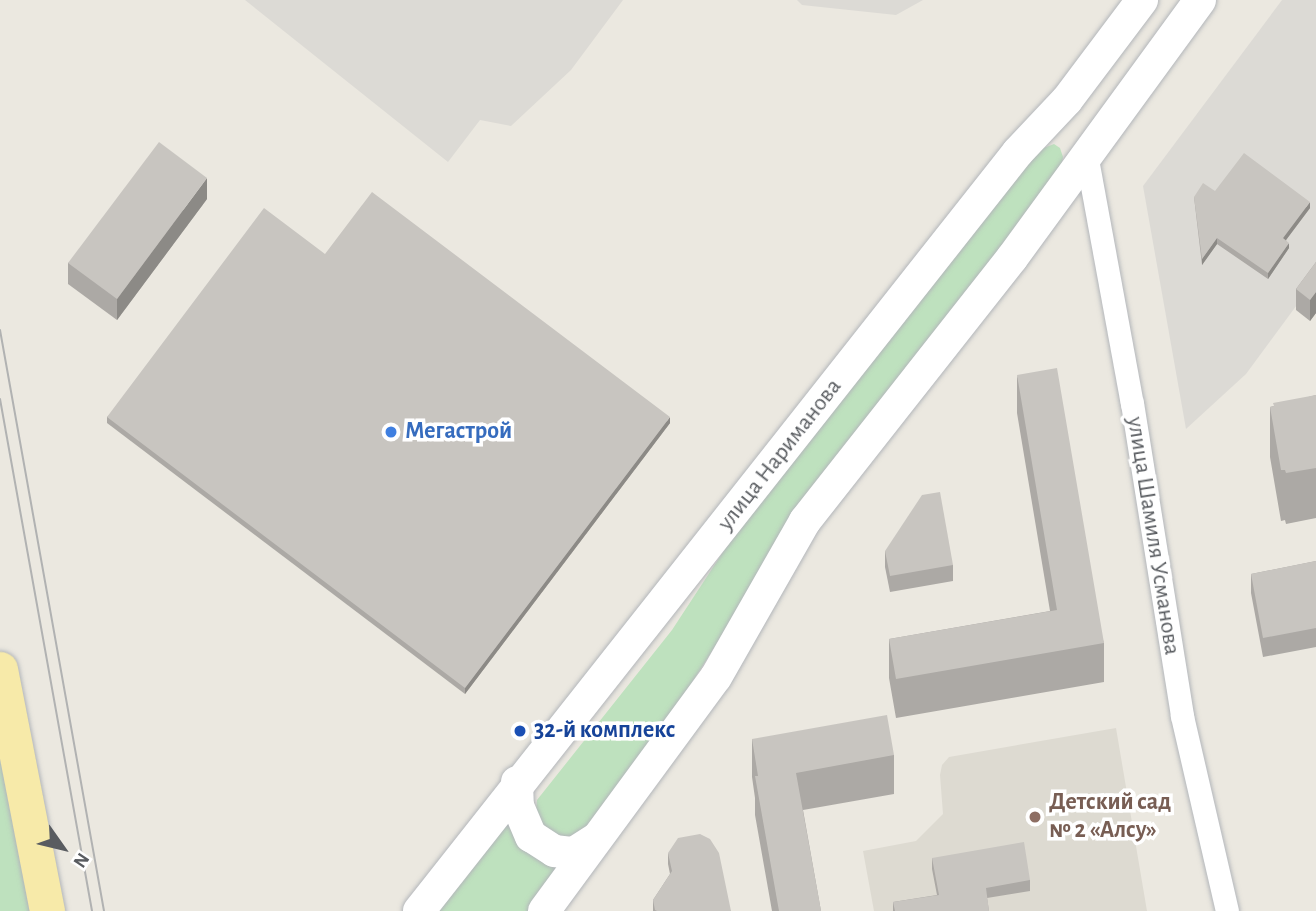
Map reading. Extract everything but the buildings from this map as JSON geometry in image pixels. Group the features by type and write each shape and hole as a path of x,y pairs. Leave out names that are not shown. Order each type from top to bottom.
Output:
{"main road":[{"name":"улица Нариманова","path":"419,911 517,782 770,469 1010,162 1067,100 1142,0"},
{"path":"544,911 716,677 805,521 1087,159 1200,0"},
{"path":"1067,100 1087,159"},
{"path":"0,669 47,911"},
{"path":"517,782 518,806 531,836 554,851 574,853 600,836"}],"street":[{"name":"улица Шамиля Усманова","path":"1087,159 1132,402 1182,716 1227,911"}],"shaded area":[{"path":"245,0 623,0 571,70 511,126 480,120 448,162"},
{"path":"797,0 923,0 896,15 802,5"},
{"path":"1282,0 1316,0 1316,279 1246,374 1186,429 1143,186"},
{"name":"Детский сад № 2 «Алсу»","path":"1116,728 1147,911 874,911 863,851 916,841 943,814 940,775 942,765 949,757"}],"green space":[{"path":"1054,144 1060,148 1063,157 1060,176 821,480 691,684 590,828 576,839 547,834 536,811 537,800 672,630 742,523 1036,151"},
{"path":"0,741 30,911 0,911"},
{"path":"510,817 512,832 527,852 563,864 531,911 437,911"}],"tram line":[{"path":"0,330 104,911"},
{"path":"0,399 92,911"}],"place":[{"name":"Мегастрой","path":"391,432"},
{"name":"32-й комплекс","path":"520,731"},
{"name":"Детский сад № 2 «Алсу»","path":"1035,817"}]}
